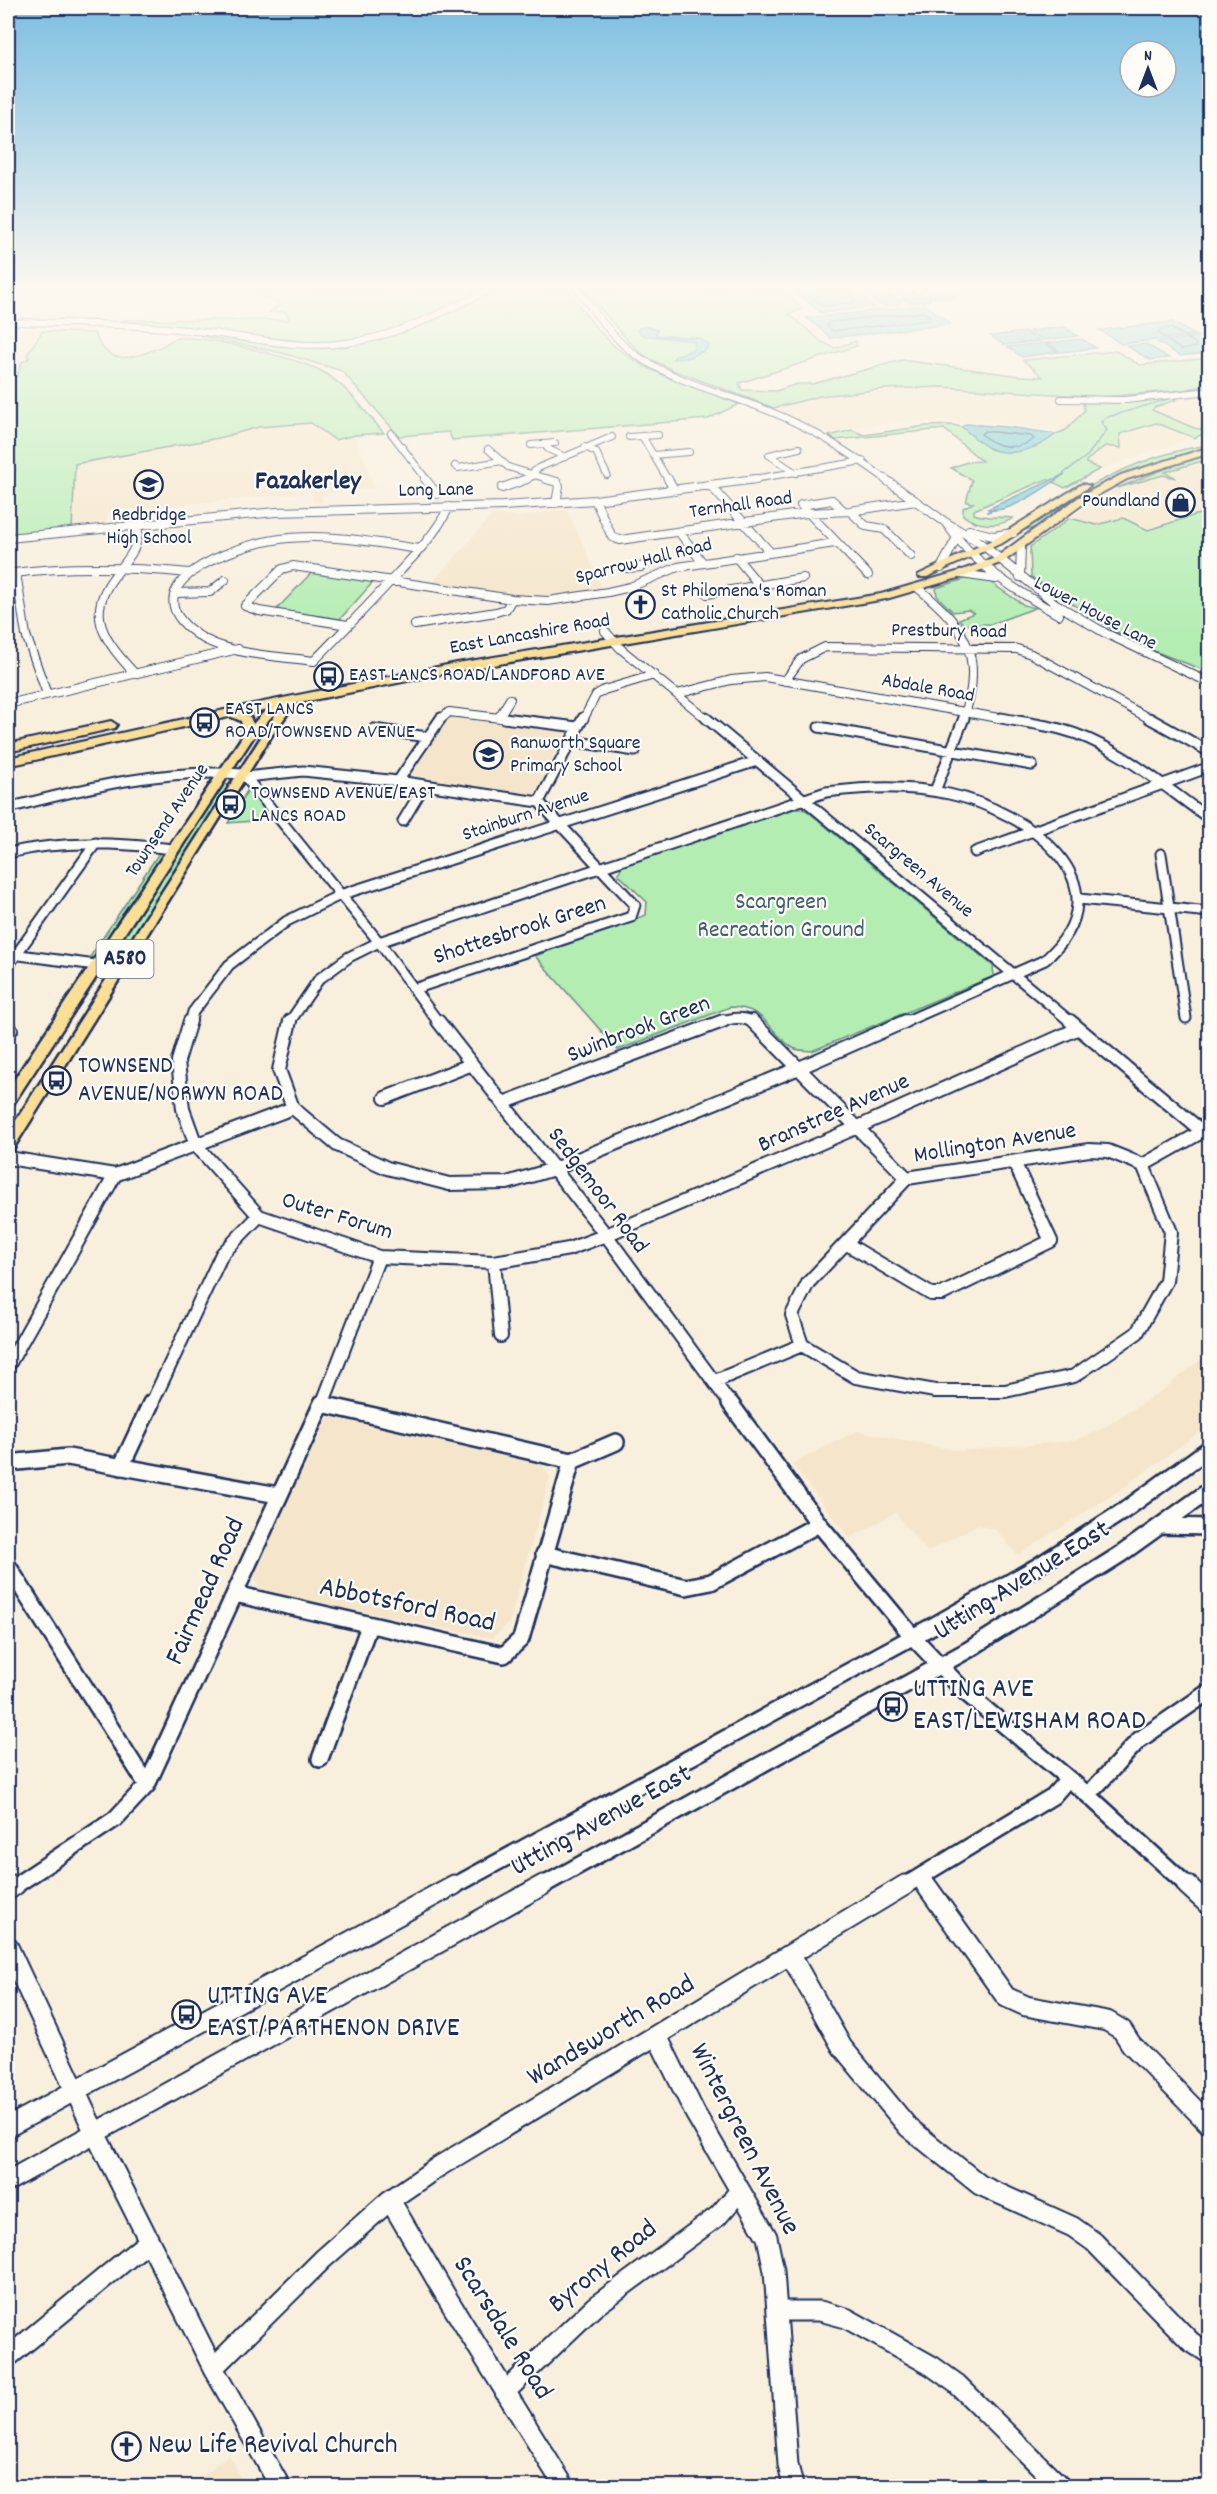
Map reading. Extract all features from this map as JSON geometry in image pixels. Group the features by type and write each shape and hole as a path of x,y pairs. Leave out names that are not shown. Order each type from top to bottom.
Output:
{"highway":[{"name":"East Lancashire Road","path":"8,748 125,722 454,657 841,605 918,588 961,574 1058,501 1108,473 1209,441"},
{"name":"East Lancashire Road","path":"8,762 283,701 910,579 1021,545 1083,499 1124,477 1209,450"},
{"path":"878,587 909,584 984,558 1031,531 1065,506 1083,499"},
{"name":"A580","path":"283,701 294,689"},
{"path":"261,695 283,701"}],"main road":[{"name":"Townsend Avenue","path":"8,1100 224,771 250,734 283,701 287,706 245,776 119,968 8,1145"},
{"path":"229,713 243,717 250,734"}],"street":[{"path":"754,405 781,416 863,461 945,522 984,558 1044,606"},
{"path":"391,432 446,499 448,514 441,524 418,549 389,580 348,625 314,661 238,650 196,634 180,619 173,606 175,592 189,573 226,552 274,540 324,537 418,549"},
{"path":"629,437 658,435"},
{"path":"642,436 675,491"},
{"path":"502,488 585,447 612,437"},
{"path":"589,439 597,442"},
{"path":"531,445 555,443"},
{"path":"792,443 809,454"},
{"path":"544,444 548,449 565,457"},
{"path":"585,447 596,452 608,475"},
{"path":"796,473 769,455 799,448"},
{"path":"488,449 508,466 557,482 559,486 556,503"},
{"path":"653,455 689,452"},
{"path":"458,469 502,461"},
{"name":"Long Lane","path":"8,538 276,512 425,507 446,499 471,506 595,500 711,486 863,461"},
{"path":"711,486 770,552"},
{"path":"425,507 446,499"},
{"name":"Ternhall Road","path":"595,500 612,537 620,540 807,513 847,511 916,501"},
{"path":"868,575 807,513 802,503 835,501 866,526 884,529 911,556"},
{"path":"945,522 987,535 1013,533"},
{"path":"945,522 956,539 984,558"},
{"path":"135,674 117,655 100,629 98,618 101,597 137,545 138,527"},
{"path":"679,532 703,563"},
{"path":"941,568 956,539"},
{"name":"Sparrow Hall Road","path":"348,625 260,611 245,606 286,567 300,567 512,599 548,602 630,587 678,567 835,543"},
{"path":"1020,577 1018,560 1021,545"},
{"path":"736,557 759,585"},
{"name":"Lower House Lane","path":"984,558 1020,577 1079,618 1209,683"},
{"name":"Lower House Lane","path":"984,558 997,579 1085,630 1209,691"},
{"path":"626,568 645,565 658,574"},
{"path":"47,694 32,661 12,574 56,568 122,567 189,573"},
{"path":"961,574 997,579"},
{"path":"707,594 803,578"},
{"path":"175,592 210,592 225,580"},
{"path":"918,588 949,617 970,648 975,675 965,712 935,791"},
{"path":"415,625 496,612 506,609 512,599"},
{"name":"Scargreen Avenue","path":"609,636 1077,1029 1207,1133"},
{"name":"Prestbury Road","path":"785,681 798,659 808,652 825,647 1017,649 1031,654 1209,752"},
{"path":"8,704 238,650"},
{"path":"8,808 92,787 151,776 206,771 224,771 245,776 302,770 336,772 539,802 596,695 604,690 654,675"},
{"name":"Abdale Road","path":"677,694 744,676 785,681 1061,729 1081,735 1106,748 1209,819"},
{"path":"499,717 510,699"},
{"path":"398,781 444,714 449,712 577,727"},
{"path":"819,727 1032,765"},
{"path":"374,729 428,737"},
{"path":"571,741 636,751"},
{"name":"Stainburn Avenue","path":"340,895 757,761"},
{"path":"975,852 1209,767"},
{"name":"Sedgemoor Road","path":"245,776 379,942 470,1065 504,1103 606,1235 819,1524 913,1637 938,1666 1088,1795 1209,1906"},
{"path":"403,821 424,786"},
{"path":"881,786 935,791 988,806 1034,832 1067,865 1079,899 1073,928 1063,944 1045,960 1013,975 799,1068 554,1169 507,1183 449,1184 387,1168 337,1145 293,1108 279,1070 288,1024 319,979 349,957 379,942 804,799 826,792 881,786"},
{"name":"Shottesbrook Green","path":"414,989 631,917 635,904 539,802"},
{"path":"8,966 12,954 96,843"},
{"path":"8,853 57,845 96,843 173,849"},
{"path":"1161,854 1186,1018"},
{"name":"Outer Forum","path":"340,895 287,921 229,964 193,1012 178,1061 183,1109 196,1145 259,1215 379,1257 494,1262 569,1249 606,1235"},
{"path":"1079,899 1209,912"},
{"path":"12,954 119,968"},
{"name":"Swinbrook Green","path":"504,1103 731,1018 751,1020 907,1178"},
{"name":"Branstree Avenue","path":"606,1235 858,1127 1077,1029"},
{"path":"385,1098 470,1065"},
{"path":"8,1158 115,1174 293,1108"},
{"path":"715,1381 802,1345 856,1377 935,1391 1005,1391 1074,1376 1137,1333 1166,1281 1171,1232 1143,1166 1207,1133"},
{"name":"Mollington Avenue","path":"802,1345 792,1315 807,1283 847,1245 907,1178 1089,1150 1108,1151 1143,1166"},
{"path":"847,1245 931,1294 942,1294 1051,1241 1014,1162"},
{"path":"8,1365 115,1174"},
{"path":"121,1467 222,1254 259,1215"},
{"name":"Fairmead Road","path":"8,1890 115,1819 147,1785 278,1495 322,1404 379,1257"},
{"path":"494,1262 501,1336"},
{"path":"322,1404 572,1461 616,1442"},
{"name":"Utting Avenue East","path":"8,2127 913,1637 1048,1560 1125,1510 1209,1448"},
{"path":"8,1463 68,1457 278,1495"},
{"name":"Abbotsford Road","path":"235,1594 504,1655 521,1639 543,1554 572,1461"},
{"name":"Utting Avenue East","path":"8,2181 938,1666 1095,1572 1163,1526 1209,1490"},
{"path":"543,1554 686,1587 711,1582 819,1524"},
{"path":"1163,1526 1209,1527"},
{"path":"8,1566 147,1785"},
{"path":"320,1759 369,1626"},
{"path":"1088,1795 1139,1740 1209,1691"},
{"name":"Wandsworth Road","path":"213,2368 323,2259 390,2200 438,2168 1053,1796 1068,1780"},
{"path":"920,1877 1006,1997 1026,2006 1107,2021 1122,2030 1131,2044 1209,2125"},
{"path":"8,1947 77,2090 95,2133 149,2241 213,2368 280,2487"},
{"path":"791,1956 842,2047 908,2127 980,2185 1073,2227 1094,2242 1191,2342 1209,2354"},
{"name":"Wintergreen Avenue","path":"657,2036 695,2114 767,2237 774,2271 788,2465 793,2487"},
{"name":"Byrony Road","path":"506,2392 594,2307 718,2216 739,2192"},
{"name":"Scarsdale Road","path":"390,2200 564,2487"},
{"path":"8,2357 149,2241"},
{"path":"777,2311 820,2311 846,2318 932,2366 957,2384 1060,2487"}],"shaded area":[{"path":"1209,405 1209,434 1100,469 1085,463 1105,446 1119,446 1119,434 1156,423 1066,432 987,421 908,421 852,428 828,435 775,407"},
{"path":"311,423 335,440 355,435 375,488 321,495 323,502 314,503 311,492 108,512 106,526 72,529 75,464 219,438 259,427"},
{"path":"1209,454 1209,514 1202,513 1148,531 1123,518 1096,525 1070,518 1110,491 1183,461"},
{"path":"567,509 603,590 526,597 432,583 493,514 518,517"},
{"name":"Ranworth Square Primary School","path":"457,714 562,729 567,734 534,794 529,796 412,779 410,776 448,716"},
{"path":"1209,1353 1209,1425 1120,1490 1018,1555 995,1529 976,1525 928,1552 895,1513 850,1538 792,1464 857,1431 960,1451 1074,1441 1100,1430 1163,1390"},
{"path":"333,1416 542,1463 550,1478 509,1623 492,1638 261,1591 253,1576 323,1420"},
{"path":"229,2454 245,2486 192,2486"}],"green space":[{"path":"8,405 360,405 384,433 355,435 335,440 311,423 259,427 219,438 75,464 72,529 8,534"},
{"path":"372,405 736,405 708,419 452,440 449,432 399,436"},
{"path":"1083,405 1160,405 1152,410 1194,428 1209,431 1195,438 1156,423 1120,434 1121,448 1105,446 1086,461 1100,469 1065,488 1047,479 974,510 974,514 979,516 1013,518 995,524 974,522 963,515 963,508 973,503 966,502 972,480 951,468 967,462 982,461 944,429 836,440 829,436 852,430 864,435 926,426 953,425 962,427 990,449 1012,452 1066,430 1084,411"},
{"path":"1209,445 1209,447 1120,478 1063,506 1040,524 1022,530 1058,505 1116,473 1157,457"},
{"path":"1209,455 1209,459 1165,472 1176,478 1163,475 1117,488 1185,461"},
{"path":"1202,513 1210,514 1209,672 1151,650 1113,630 1031,577 1030,547 1070,518 1096,525 1123,518 1148,530"},
{"path":"313,571 375,580 340,619 276,610"},
{"path":"968,578 988,581 1024,605 1035,608 991,624 964,625 959,619 974,613 968,610 953,612 937,596 936,588"},
{"path":"221,784 231,785 120,958 109,957"},
{"path":"247,791 252,791 266,810 254,821 228,823"},
{"name":"Scargreen Recreation Ground","path":"790,808 806,810 993,966 994,976 812,1051 793,1048 766,1021 752,1011 730,1007 618,1050 535,956 646,915 647,902 618,874 623,864"},
{"path":"161,850 164,853 96,956 88,960"}],"water":[{"path":"966,424 1056,434 1033,448 1015,452 997,451 982,444 962,427"},
{"path":"1065,474 1017,504 996,510 988,509"}],"waterway":[{"path":"1057,479 1055,480 1087,456 1107,430 1101,422 1105,418 1147,405"},
{"path":"987,512 995,509"}],"place":[{"name":"Redbridge High School","path":"149,485"},
{"name":"Poundland","path":"1181,502"},
{"name":"St Philomena's Roman Catholic Church","path":"640,604"},
{"name":"EAST LANCS ROAD/LANDFORD AVE","path":"328,676"},
{"name":"EAST LANCS ROAD/TOWNSEND AVENUE","path":"204,722"},
{"name":"Ranworth Square Primary School","path":"489,755"},
{"name":"TOWNSEND AVENUE/EAST LANCS ROAD","path":"230,805"},
{"name":"TOWNSEND AVENUE/NORWYN ROAD","path":"57,1081"},
{"name":"UTTING AVE EAST/LEWISHAM ROAD","path":"892,1707"},
{"name":"UTTING AVE EAST/PARTHENON DRIVE","path":"186,2014"},
{"name":"New Life Revival Church","path":"127,2447"}],"district":[{"name":"Fazakerley","path":"308,482"}]}
